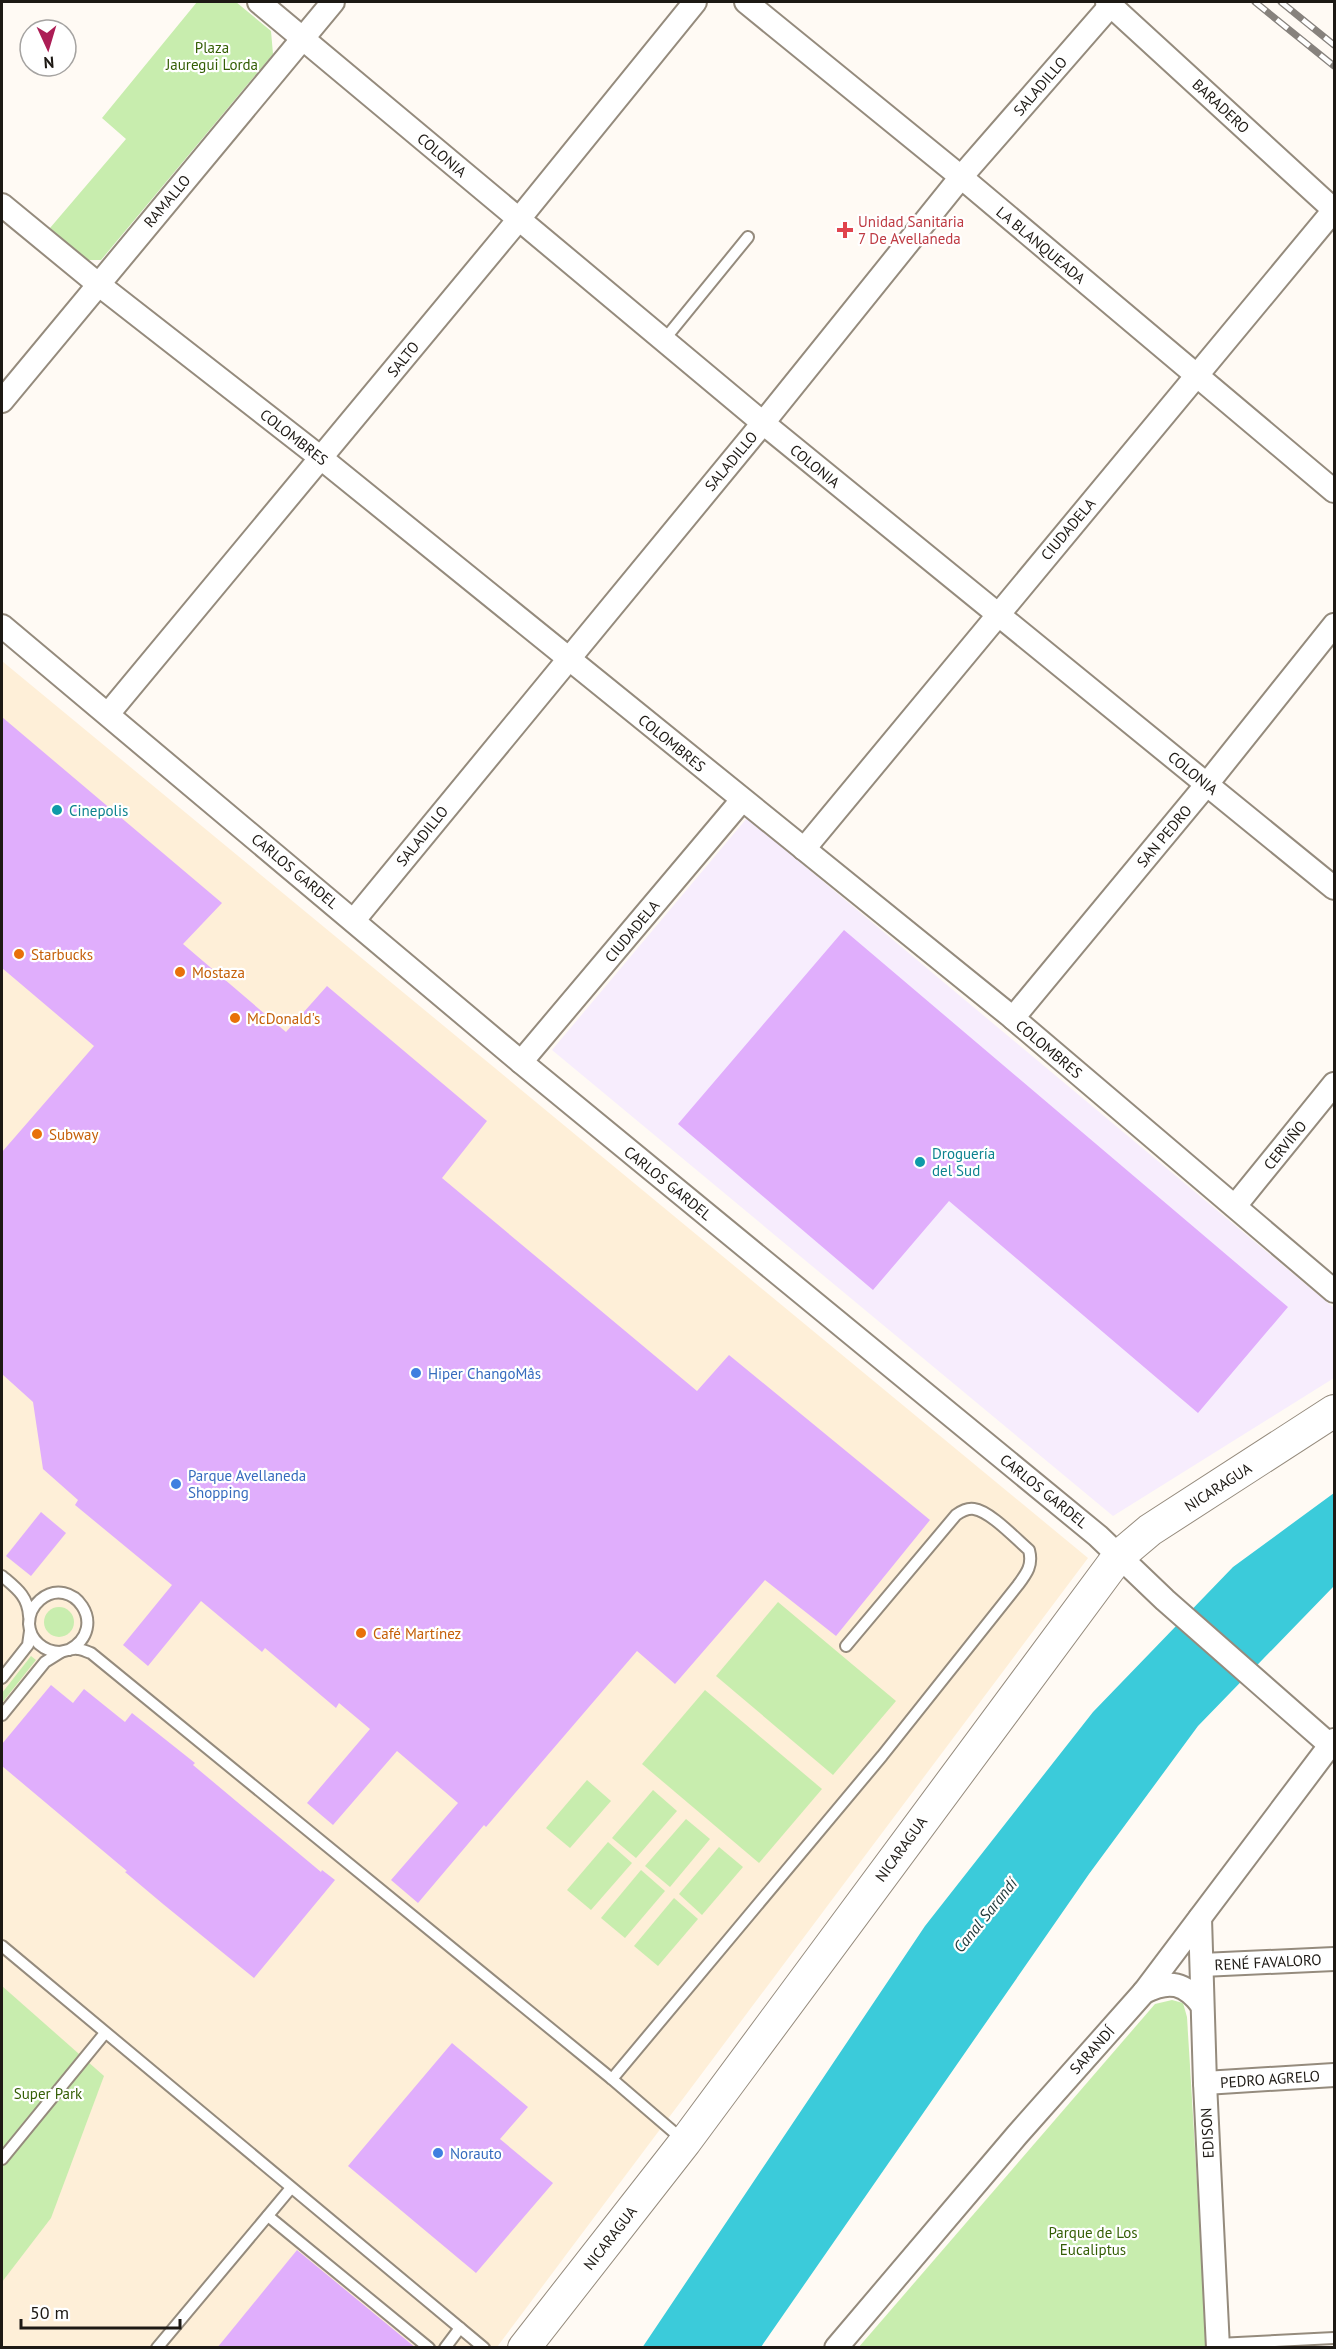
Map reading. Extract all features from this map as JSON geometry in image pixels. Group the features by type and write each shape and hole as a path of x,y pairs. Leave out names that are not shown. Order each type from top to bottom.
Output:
{"main road":[{"name":"NICARAGUA","path":"524,2348 685,2142 1118,1557 1150,1530 1335,1411"}],"street":[{"name":"COLONIA","path":"259,2 763,423 1335,888"},
{"name":"RAMALLO","path":"2,400 333,2"},
{"name":"SALTO","path":"108,714 519,219 694,2"},
{"name":"LA BLANQUEADA","path":"746,2 961,177 1335,491"},
{"name":"SALADILLO","path":"354,920 763,423 961,177 1109,3"},
{"name":"BARADERO","path":"1109,3 1334,210"},
{"name":"COLOMBRES","path":"2,205 98,284 321,458 1013,1018 1335,1291"},
{"name":"CIUDADELA","path":"804,849 1334,210"},
{"name":"SAN PEDRO","path":"1013,1018 1335,625"},
{"name":"CARLOS GARDEL","path":"2,626 521,1062 1089,1528 1165,1600 1332,1742"},
{"name":"CIUDADELA","path":"521,1062 742,800"},
{"name":"CERVIÑO","path":"1235,1206 1335,1084"},
{"name":"SARANDÍ","path":"836,2348 1017,2134 1144,1992 1332,1742"},
{"name":"EDISON","path":"1200,1918 1205,2083 1218,2346"},
{"name":"RENÉ FAVALORO","path":"1202,1965 1335,1959"},
{"path":"1144,1992 1157,1985 1176,1984 1194,1994 1202,2005"},
{"name":"PEDRO AGRELO","path":"1205,2083 1335,2075"}],"lane":[{"path":"664,340 748,237"},
{"path":"612,2079 882,1756 1018,1585 1029,1570 1031,1559 1029,1550 983,1512 972,1508 964,1510 956,1515 846,1646"},
{"path":"2,1576 23,1594 29,1609 28,1645 2,1678"},
{"path":"23,1594 44,1596 64,1593 74,1597 87,1612 86,1640 91,1653"},
{"path":"44,1596 31,1610 29,1624 38,1644 45,1649 65,1651 78,1649 91,1653 612,2079 685,2142"},
{"path":"2,1715 45,1662 77,1646 87,1632"},
{"path":"2,1946 484,2348"},
{"path":"2,2159 105,2033"},
{"path":"157,2348 291,2188"},
{"path":"268,2216 429,2348"},
{"path":"445,2348 460,2328"},
{"path":"1218,2346 1335,2337"}],"shaded area":[{"path":"2,661 1088,1558 497,2347 2,2347"},
{"path":"747,818 1334,1308 1334,1378 1113,1516 552,1050"}],"green space":[{"name":"Plaza Jauregui Lorda","path":"197,2 236,2 271,31 273,54 101,260 86,260 50,228 126,139 102,118"},
{"path":"778,1602 896,1701 833,1775 716,1676"},
{"path":"59,1607 70,1611 74,1622 70,1633 59,1637 48,1633 44,1622 48,1611"},
{"path":"31,1656 36,1660 2,1703 2,1693"},
{"path":"705,1690 822,1789 759,1863 642,1764"},
{"path":"587,1780 611,1801 570,1848 546,1828"},
{"path":"653,1790 677,1811 636,1858 612,1838"},
{"path":"686,1819 710,1839 670,1887 645,1866"},
{"path":"608,1842 632,1863 591,1910 567,1890"},
{"path":"719,1847 743,1867 702,1915 679,1894"},
{"path":"641,1870 665,1891 625,1938 601,1918"},
{"path":"674,1898 698,1919 658,1966 634,1946"},
{"name":"Super Park","path":"2,1986 104,2076 51,2218 2,2282"},
{"name":"Parque de Los Eucaliptus","path":"1172,2000 1183,2003 1187,2017 1207,2347 858,2348 1155,2004"}],"water":[{"name":"Canal Sarandí","path":"1334,1493 1334,1586 1198,1726 1089,1874 761,2347 642,2348 925,1926 1093,1712 1233,1567"}],"building":[{"path":"2,717 222,903 183,944 286,1032 327,986 487,1121 442,1178 697,1391 729,1355 930,1520 836,1636 765,1580 675,1684 637,1651 418,1903 391,1880 458,1803 397,1751 333,1825 307,1803 370,1729 339,1703 336,1708 265,1648 262,1652 201,1601 148,1666 123,1645 172,1585 75,1505 78,1500 43,1469 33,1402 2,1374 2,1152 94,1046 2,968"},
{"name":"Droguería del Sud","path":"844,930 1288,1307 1198,1413 949,1201 873,1290 678,1124"},
{"path":"41,1512 66,1533 31,1576 6,1556"},
{"path":"51,1685 73,1703 84,1689 125,1722 132,1713 195,1763 193,1765 321,1872 322,1870 335,1880 254,1978 163,1904 2,1766 2,1744"},
{"name":"Norauto","path":"452,2043 528,2107 500,2139 553,2183 476,2273 348,2166"},
{"path":"297,2250 416,2348 217,2348"}],"railway":[{"path":"1255,2 1334,66"},
{"path":"1281,2 1334,45"}],"place":[{"name":"Unidad Sanitaria 7 De Avellaneda","path":"845,230"},
{"name":"Cinepolis","path":"57,810"},
{"name":"Starbucks","path":"19,954"},
{"name":"Mostaza","path":"180,972"},
{"name":"McDonald's","path":"235,1018"},
{"name":"Subway","path":"37,1134"},
{"name":"Droguería del Sud","path":"920,1162"},
{"name":"Hiper ChangoMâs","path":"416,1373"},
{"name":"Parque Avellaneda Shopping","path":"176,1484"},
{"name":"Café Martínez","path":"361,1633"},
{"name":"Norauto","path":"438,2153"}]}
